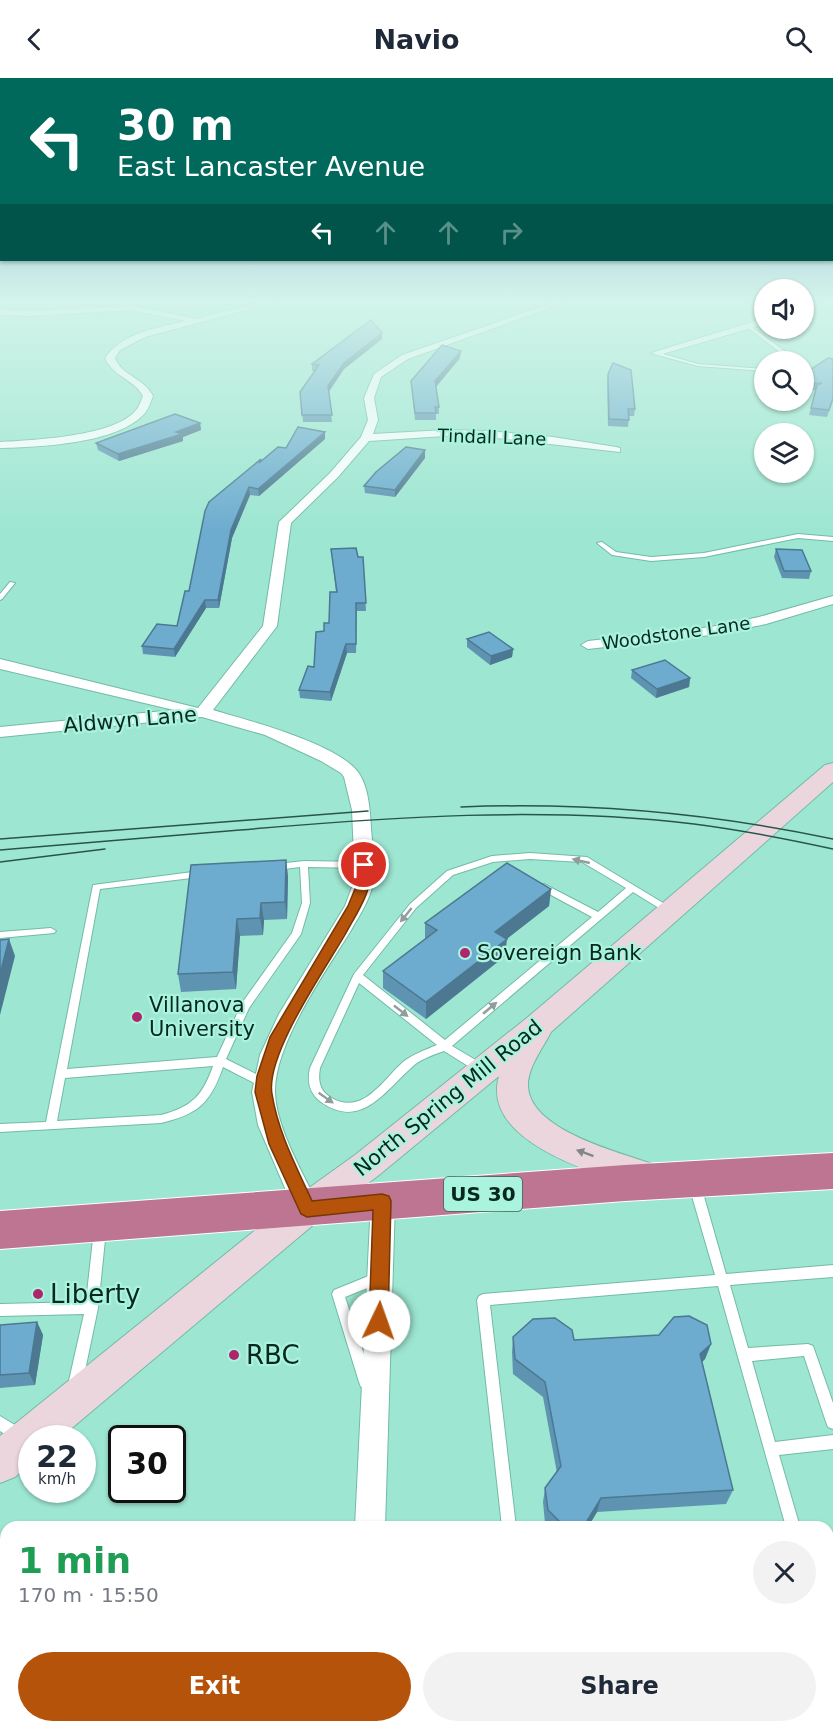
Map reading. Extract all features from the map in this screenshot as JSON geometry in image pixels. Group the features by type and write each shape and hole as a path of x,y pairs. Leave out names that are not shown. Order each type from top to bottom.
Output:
{"highway":[{"name":"US 30","path":"0,1232 676,1179 833,1172"}],"main road":[{"name":"North Spring Mill Road","path":"9,1442 70,1404 307,1209 367,1165 539,1025 833,770"},
{"path":"539,1025 513,1078 512,1088 520,1112 528,1123 543,1136 559,1143 676,1179"}],"street":[{"path":"0,445 81,437 111,428 134,417 146,406 147,392 141,384 130,377"},
{"path":"2,661 203,712 270,626 285,522 334,475 366,438 373,420 369,398 377,377"},
{"name":"Tindall Lane","path":"366,438 443,433 478,434 561,440 616,450"},
{"name":"Woodstone Lane","path":"588,645 711,631 761,621 833,600"},
{"name":"Aldwyn Lane","path":"0,732 203,712 271,732 347,769 353,777 358,794 365,879 355,906 290,1014 271,1055 263,1092 270,1125 307,1209"},
{"path":"370,1521 381,1277 382,1201"}],"lane":[{"path":"600,543 614,554 651,560 704,555 798,536 833,539"},
{"path":"0,598 12,583"},
{"path":"632,888 445,1046 409,1063 382,1092 364,1105 339,1106 320,1095 314,1087 312,1077 315,1068 357,976 428,890 450,873 492,859 530,856 584,860 632,888 670,911"},
{"path":"492,859 511,869"},
{"path":"0,1128 161,1119 179,1116 194,1108 206,1097 245,1006 296,934 306,903 304,864"},
{"path":"270,867 304,864 364,865"},
{"path":"51,1126 96,887 214,873"},
{"path":"531,880 598,916"},
{"path":"0,935 51,931"},
{"path":"357,976 445,1046 483,1070"},
{"path":"61,1074 220,1061 264,1083"},
{"path":"676,1179 721,1280 791,1521"},
{"path":"70,1404 92,1308 101,1224"},
{"path":"507,1521 483,1300 833,1271"},
{"path":"374,1410 338,1294 381,1277"},
{"path":"0,1310 92,1308"},
{"path":"743,1355 808,1350 833,1422"},
{"path":"770,1449 833,1442"}],"building":[{"path":"310,377 334,377 328,386 332,415 302,415 300,392"},
{"path":"414,377 438,377 435,381 439,407 435,407 436,413 415,413 411,381"},
{"path":"608,377 632,377 635,409 628,409 629,420 609,419"},
{"path":"814,377 833,377 833,398 829,410 814,408 817,385 822,383 814,383"},
{"path":"175,414 200,423 176,432 182,434 118,454 96,443"},
{"path":"298,427 325,432 258,489 249,487 231,530 218,600 205,600 174,649 142,646 157,624 177,626 185,591 189,591 205,511 209,502 278,447 286,448"},
{"path":"406,447 425,450 395,490 364,486 376,472"},
{"path":"356,548 358,557 363,557 366,603 356,603 356,644 346,644 330,692 299,690 308,666 314,667 316,632 324,631 324,623 329,623 330,592 337,592 331,549"},
{"path":"776,549 802,550 811,571 784,571"},
{"path":"489,632 513,649 491,656 467,639"},
{"path":"665,660 690,678 657,689 632,670"},
{"path":"286,860 285,902 261,903 260,918 237,919 233,972 178,974 191,865"},
{"name":"Sovereign Bank","path":"507,863 551,889 495,932 507,939 426,1002 383,971 437,930 425,923"},
{"path":"9,939 0,974 0,940"},
{"path":"689,1316 707,1325 711,1344 700,1354 733,1490 601,1498 587,1521 559,1521 548,1510 545,1488 561,1466 545,1382 515,1359 513,1337 533,1319 555,1318 572,1330 574,1340 659,1335 674,1317"},
{"path":"37,1322 29,1373 0,1375 0,1325"}],"tram line":[{"path":"461,807 555,806 648,811 741,822 833,839"},
{"path":"0,839 368,811"},
{"path":"0,850 354,821 467,815 581,816 694,824 833,849"},
{"path":"0,862 105,849"}],"place":[{"name":"Sovereign Bank","path":"465,953"},
{"name":"Villanova University","path":"137,1017"},
{"name":"Liberty","path":"38,1294"},
{"name":"RBC","path":"234,1355"}],"route":[{"path":"364,865 365,879 355,906 278,1037 265,1076 263,1092 270,1125 277,1144 307,1209 382,1201 379,1321"}]}
